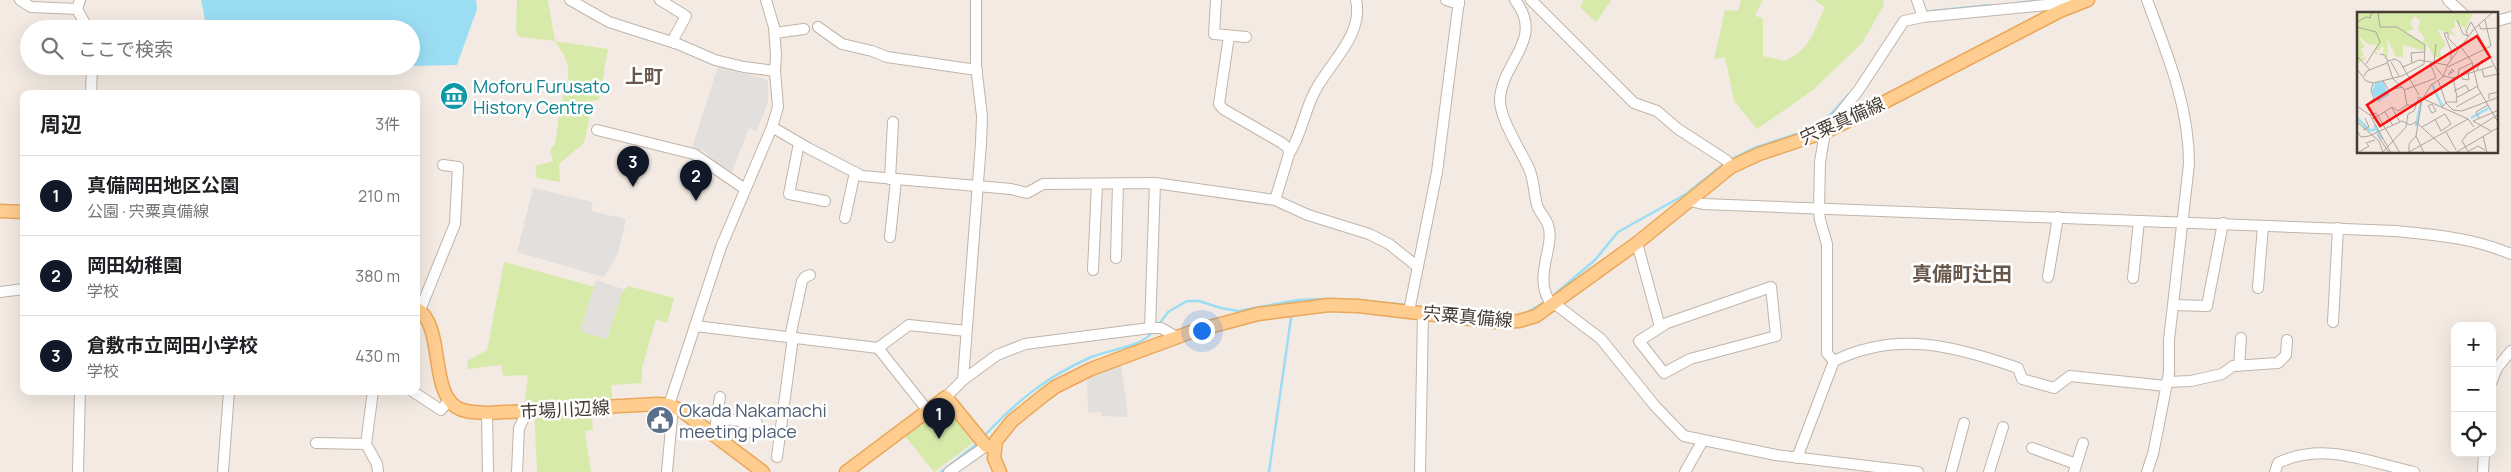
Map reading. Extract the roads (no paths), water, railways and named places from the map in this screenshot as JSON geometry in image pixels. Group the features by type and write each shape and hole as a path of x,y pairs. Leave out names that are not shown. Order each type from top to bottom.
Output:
{"main road":[{"name":"宍粟真備線","path":"990,446 1012,421 1055,387 1091,370 1177,337 1258,314 1296,308 1358,306 1410,308 1423,313 1508,323 1536,316 1551,302 1637,243 1690,201 1729,163 1825,132 2060,10 2085,0"},
{"path":"0,211 20,212"},
{"path":"420,312 432,333 444,387 449,400"},
{"path":"846,472 946,398 990,446 1000,472"},
{"name":"市場川辺線","path":"449,400 456,407 468,412 487,413 658,404 671,406"},
{"path":"671,406 763,472"}],"street":[{"path":"20,0 31,7 78,5 84,20"},
{"path":"570,0 608,22 675,43 715,60 744,67 775,70"},
{"path":"660,0 686,16 674,38 675,43"},
{"path":"666,472 671,406 695,326 721,247 772,127 778,107 774,33 766,0"},
{"path":"963,380 979,187 982,116 977,70 976,0"},
{"path":"1216,0 1214,34 1246,37"},
{"path":"1275,200 1289,154 1296,144 1303,117 1313,93 1324,74 1339,57 1350,37 1356,20 1356,0"},
{"path":"1410,308 1437,172 1459,2 1446,0"},
{"path":"1515,0 1524,17 1524,43 1506,76 1500,100 1502,112 1530,173 1537,206 1548,225 1549,234 1544,263 1544,292 1551,302 1600,339 1655,406 1684,436 1797,458 1877,470 1918,472"},
{"path":"1531,0 1634,103 1656,110 1678,129 1729,163"},
{"path":"1918,0 1922,14"},
{"path":"1834,361 1827,353 1827,244 1819,209 1820,162 1825,132 1858,91 1902,23 1922,14 2085,0"},
{"path":"2147,0 2181,92 2187,122 2189,164 2167,384 2153,454 2147,472"},
{"path":"2448,0 2461,12"},
{"path":"2498,21 2511,17"},
{"path":"818,27 842,44 872,51 887,57 977,70"},
{"path":"774,33 804,29"},
{"path":"1229,36 1219,104 1223,109 1282,143 1288,148 1289,154"},
{"path":"91,90 92,75"},
{"path":"890,237 893,122"},
{"path":"772,127 862,176 1011,189 1028,194 1043,184 1155,184 1275,200 1308,215 1369,234 1389,244 1418,267"},
{"path":"596,130 694,154 706,160 745,189"},
{"path":"798,142 789,194 825,201"},
{"path":"420,304 455,224 458,167 443,165"},
{"path":"845,218 855,172"},
{"path":"1092,270 1097,184"},
{"path":"1116,258 1118,184"},
{"path":"1154,328 1155,184"},
{"path":"1690,201 1703,204 1819,209 2338,228 2453,236 2484,243 2511,254"},
{"path":"2048,277 2058,217"},
{"path":"2133,278 2139,221"},
{"path":"2174,305 2207,306 2223,223"},
{"path":"2258,288 2263,226"},
{"path":"2333,322 2338,228"},
{"path":"1637,243 1660,327"},
{"path":"777,456 792,337 802,281 810,275"},
{"path":"1771,287 1776,336 1690,359 1664,373 1639,341 1660,327 1667,323 1771,287"},
{"path":"0,292 20,290"},
{"path":"1420,472 1423,313"},
{"path":"695,326 878,348 909,325 966,331"},
{"path":"946,398 963,380 997,355 1025,344 1154,328 1177,337"},
{"path":"2239,366 2241,338"},
{"path":"1797,458 1834,361 1846,355 1886,344 1905,343 1970,352 2018,368 2022,379 2054,388 2070,376 2167,384 2191,381 2222,374 2230,368 2239,366 2278,363 2286,355 2287,340"},
{"path":"878,348 928,411"},
{"path":"2496,371 2511,350"},
{"path":"78,472 80,395"},
{"path":"223,472 230,395"},
{"path":"373,395 366,444 377,464 378,472"},
{"path":"418,395 441,410 449,400"},
{"path":"714,436 720,397"},
{"path":"517,472 519,428 524,418 533,411"},
{"path":"487,413 488,472"},
{"path":"717,418 757,423"},
{"path":"1951,472 1964,423"},
{"path":"1989,472 2002,427"},
{"path":"1685,472 1703,440"},
{"path":"316,443 366,444"},
{"path":"2032,448 2075,468 2083,443"},
{"path":"949,472 990,446"},
{"path":"2275,472 2278,463 2287,459 2334,452 2414,472"},
{"path":"2483,472 2484,457"}],"water":[{"path":"201,0 476,0 477,9 457,65 420,66 420,20 205,20"}],"waterway":[{"path":"2010,4 2041,0"},
{"path":"1923,12 1990,5"},
{"path":"1730,160 1754,148 1820,126 1849,94"},
{"path":"1555,294 1595,260 1618,232 1686,194 1725,163"},
{"path":"1158,326 1168,312 1187,301 1199,301 1238,311 1298,300 1324,299"},
{"path":"1355,300 1407,305"},
{"path":"1528,312 1543,303"},
{"path":"1412,306 1506,316"},
{"path":"1269,472 1291,318"},
{"path":"984,436 1020,401 1045,382 1089,358 1139,342 1153,332"},
{"path":"941,472 977,444"}],"place":[{"name":"Moforu Furusato History Centre","path":"454,96"},
{"name":"倉敷市立岡田小学校","path":"633,187"},
{"name":"岡田幼稚園","path":"696,201"},
{"name":"Okada Nakamachi meeting place","path":"660,420"},
{"name":"真備岡田地区公園","path":"939,439"}],"district":[{"name":"上町","path":"644,76"},
{"name":"真備町辻田","path":"1962,273"}]}
